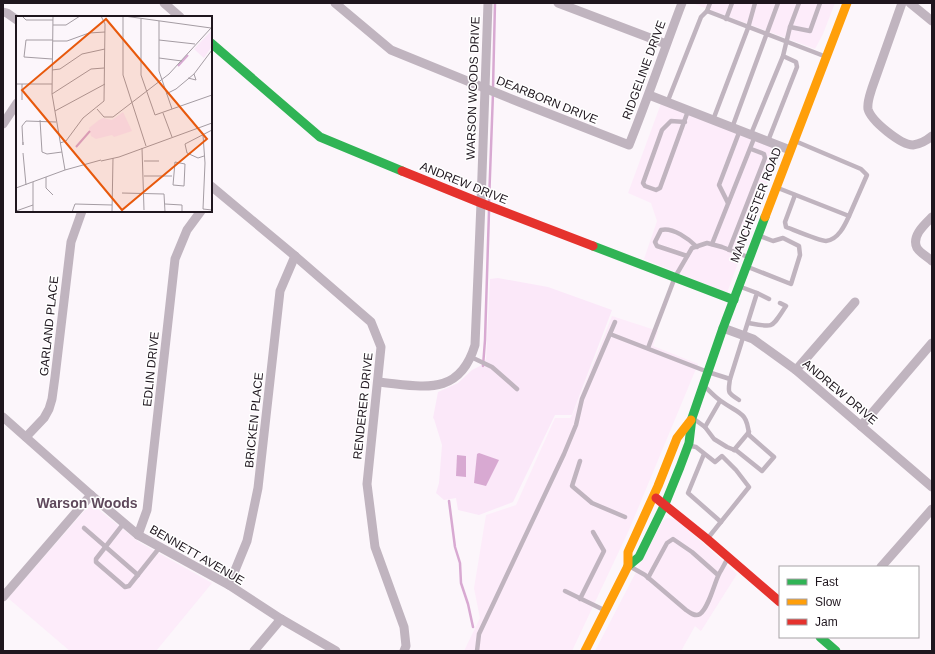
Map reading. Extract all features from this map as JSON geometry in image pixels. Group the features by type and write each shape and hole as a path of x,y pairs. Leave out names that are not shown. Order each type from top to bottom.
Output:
{"main road":[{"name":"MANCHESTER ROAD","path":"585,651 628,566 639,557 665,504 688,445 692,418 723,328 847,3"},
{"name":"ANDREW DRIVE","path":"212,44 320,138 486,205 734,300"},
{"name":"MANCHESTER ROAD","path":"628,566 628,552 654,496 677,438 692,418"},
{"path":"654,496 707,539 779,601"},
{"path":"822,638 836,651"}],"street":[{"path":"164,3 179,16"},
{"name":"DEARBORN DRIVE","path":"335,3 391,50 629,145"},
{"name":"WARSON WOODS DRIVE","path":"378,382 430,387 444,383 457,376 464,369 471,357 475,345 486,205 488,3"},
{"path":"558,3 574,6 666,44"},
{"name":"RIDGELINE DRIVE","path":"629,145 649,95 666,44 682,3"},
{"path":"902,3 868,100 868,109 877,123 902,142 911,145 923,143 932,136"},
{"path":"910,3 932,21"},
{"path":"3,12 16,19"},
{"path":"649,95 790,150"},
{"path":"3,124 16,104"},
{"name":"RENDERER DRIVE","path":"213,192 295,256 371,322 381,347 367,484 375,547 404,627 406,646 404,651"},
{"name":"GARLAND PLACE","path":"26,437 44,418 52,399 71,242 82,212"},
{"name":"EDLIN DRIVE","path":"138,535 147,510 175,259 190,225 200,212"},
{"path":"932,217 918,233 916,242 918,248 932,261"},
{"name":"BRICKEN PLACE","path":"229,585 247,541 258,488 280,291 295,256"},
{"path":"796,370 855,302"},
{"name":"ANDREW DRIVE","path":"723,328 753,339 796,370 932,487"},
{"path":"861,426 932,343"},
{"name":"BENNETT AVENUE","path":"3,417 138,535 229,585 281,619 336,651"},
{"path":"3,597 91,495"},
{"path":"882,566 932,509"},
{"path":"254,651 281,619"}],"lane":[{"path":"667,103 701,17 707,11 710,3"},
{"path":"726,19 732,3"},
{"path":"713,120 748,28 755,3"},
{"path":"728,203 719,185 766,34 778,3"},
{"path":"712,244 751,149 753,135 782,56 785,42 799,3"},
{"path":"790,27 810,31 820,3"},
{"path":"707,11 826,57"},
{"path":"768,141 797,67 796,62 782,56"},
{"path":"685,122 671,121 662,130 644,183 645,186 656,190 660,188 685,122 688,111"},
{"path":"794,140 861,170 866,175 849,216 839,233 833,239 825,241 786,227 785,222 795,195"},
{"path":"729,250 765,158 764,154 751,149"},
{"path":"776,188 849,216"},
{"path":"687,256 656,246 655,242 661,230 666,228 684,236 697,247"},
{"path":"648,348 675,277 692,248 707,243 729,250 748,262 791,284 800,255 799,246 783,238 773,241 758,235"},
{"path":"739,286 769,299"},
{"path":"739,400 728,391 730,379 745,336 757,293"},
{"path":"749,323 768,327 774,324 786,306 780,304"},
{"path":"477,651 479,634 564,454 576,425 582,399 615,322"},
{"path":"610,334 730,379"},
{"path":"471,357 492,366 517,389"},
{"path":"692,418 705,427 714,439 734,450 762,471 774,457 749,435 748,425 742,414 720,401 703,385"},
{"path":"705,427 720,401"},
{"path":"734,450 749,432"},
{"path":"688,445 696,447 716,462 722,456 736,470 749,487 707,539"},
{"path":"704,454 688,493 721,522"},
{"path":"580,461 572,486 592,503 625,517"},
{"path":"124,523 96,557 96,562 125,587 128,587 160,547"},
{"path":"84,528 104,547 138,575"},
{"path":"580,599 604,551 593,532"},
{"path":"648,578 667,543 673,539 692,552 718,575"},
{"path":"628,566 648,578 693,615 697,615 700,614 706,606 718,575 728,558"},
{"path":"565,591 606,611"}],"shaded area":[{"path":"692,3 835,3 823,34 815,49"},
{"path":"663,98 782,143 727,293 644,259 657,221 651,203 628,193"},
{"path":"498,278 548,287 612,310 572,415 555,415 513,502 479,515 458,510 456,498 444,500 436,493 439,483 442,445 433,418 438,392 458,383 472,370 480,366 486,359 490,279"},
{"path":"612,316 658,331 653,346 698,364 629,530 572,651 464,651 480,618 474,588 486,515 516,505 555,418 570,418 573,414"},
{"path":"479,453 499,460 486,486 474,483 477,454"},
{"path":"457,455 466,456 466,477 456,476"},
{"path":"92,506 98,509 139,542 212,583 156,651 70,651 8,598 86,509"},
{"path":"667,518 676,519 737,574 701,631 695,626 681,651 595,651 662,522"}],"waterway":[{"path":"493,88 495,3"},
{"path":"489,202 493,93"},
{"path":"483,366 489,211"},
{"path":"449,501 455,547 460,563 461,583 468,604 473,627"}],"traffic: fast":[{"path":"212,44 320,137 402,171"},
{"path":"628,566 639,557 665,504 680,467 689,443 692,418 723,328 765,217"},
{"path":"593,246 734,300"},
{"path":"821,638 836,651"}],"traffic: slow":[{"path":"765,217 847,3"},
{"path":"585,651 628,566 628,552 658,486 677,438 691,420"}],"traffic: jam":[{"path":"402,171 593,246"},
{"path":"656,498 707,539 779,601"}],"district":[{"name":"Warson Woods","path":"87,503"}]}
